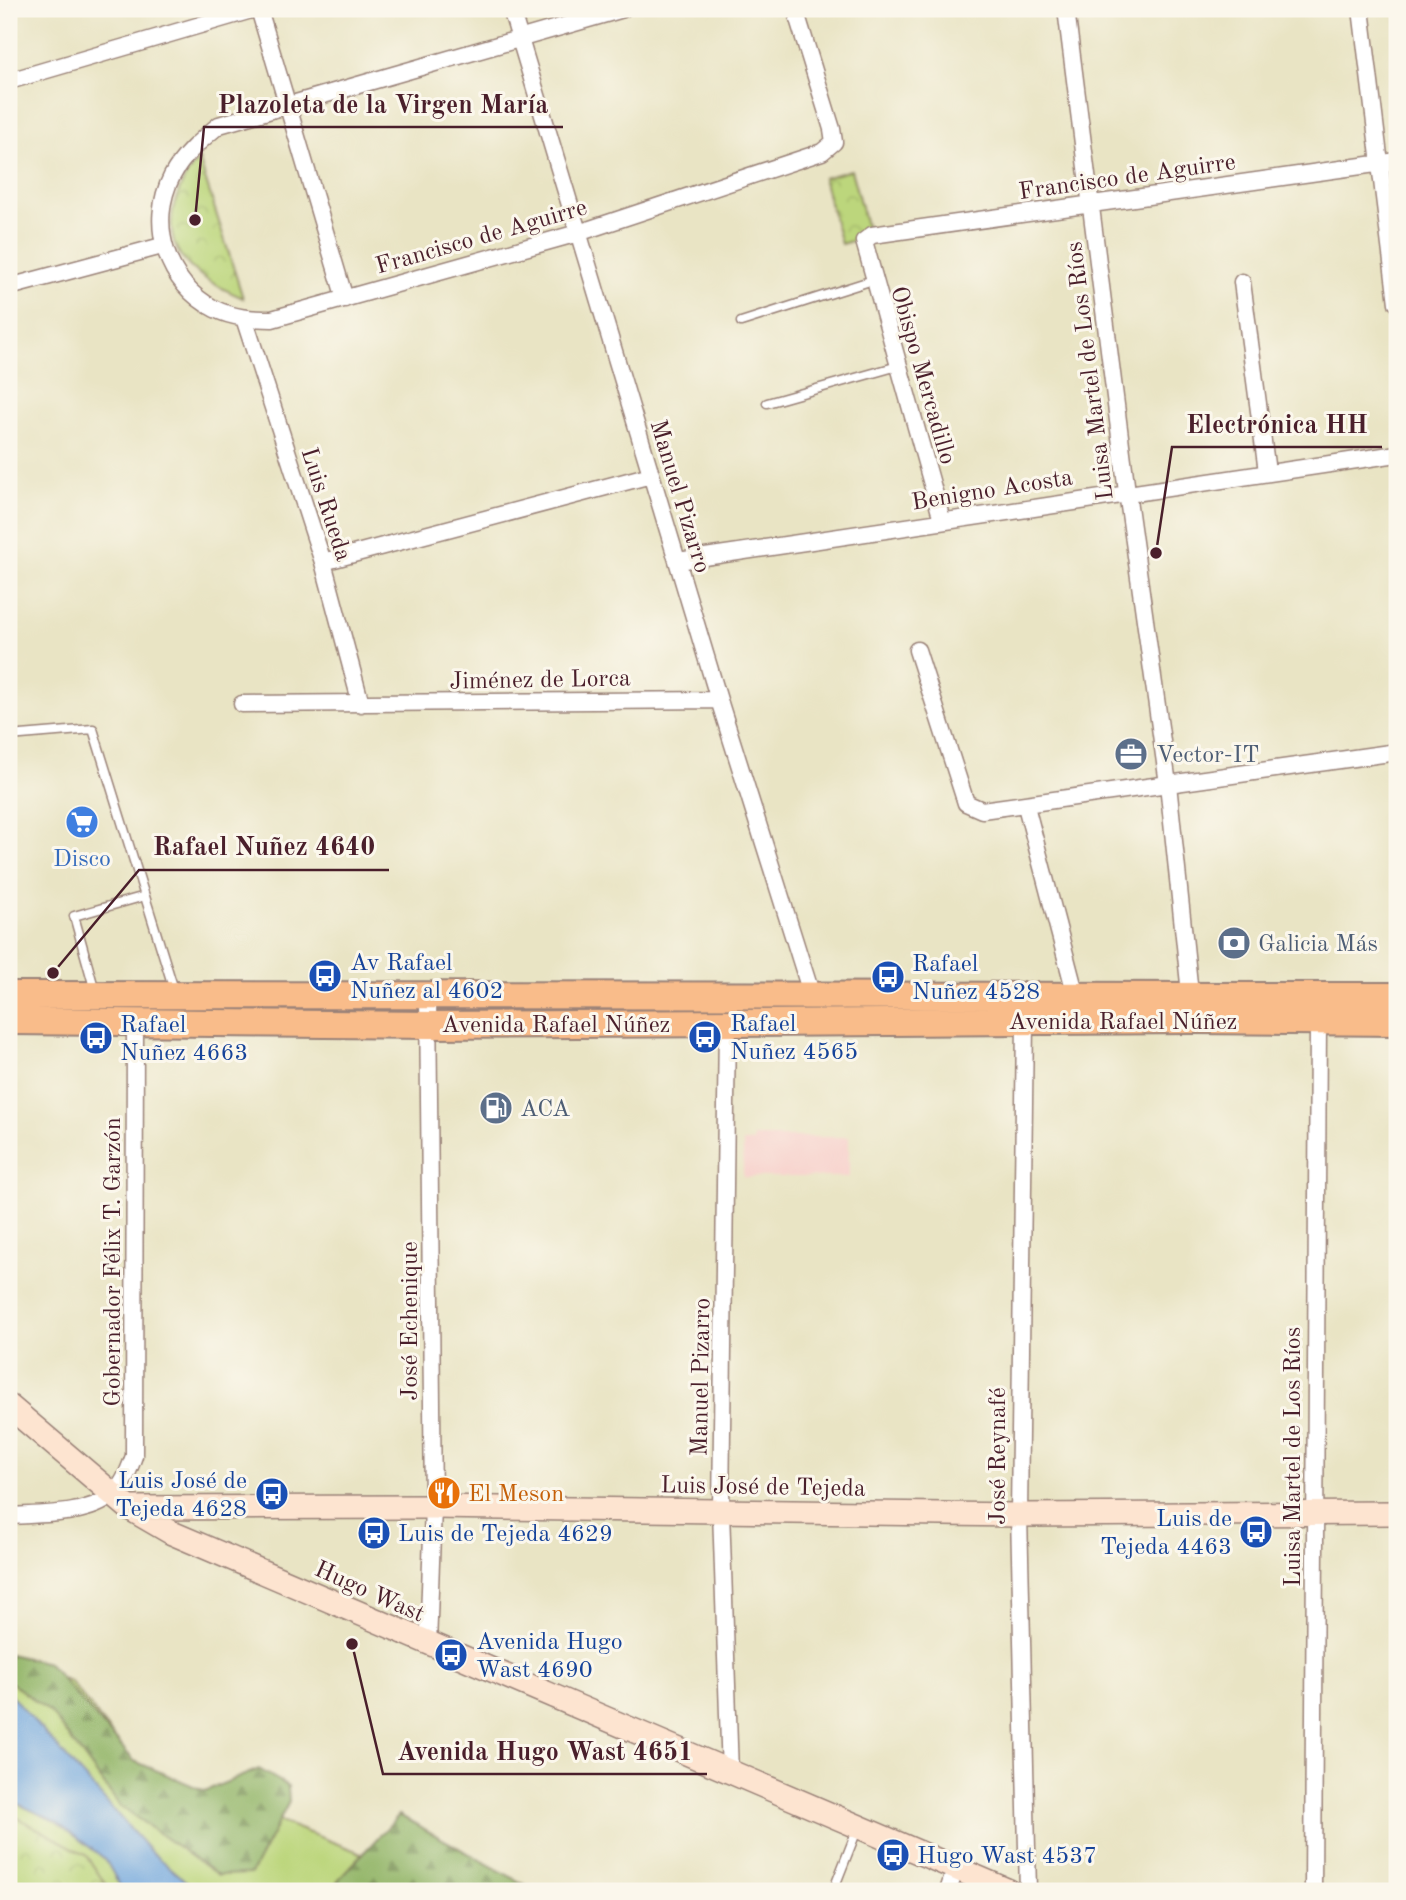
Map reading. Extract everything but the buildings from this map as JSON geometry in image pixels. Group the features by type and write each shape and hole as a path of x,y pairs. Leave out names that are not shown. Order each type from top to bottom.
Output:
{"main road":[{"name":"Avenida Rafael Núñez","path":"9,995 1076,996 1318,1023 1397,1022"},
{"name":"Avenida Rafael Núñez","path":"9,1021 431,1025 1025,1021 1397,996"},
{"name":"Hugo Wast","path":"9,1406 121,1502 172,1533 428,1645 858,1827 951,1880 1009,1891"},
{"name":"Luis José de Tejeda","path":"121,1502 1019,1515 1397,1513"}],"street":[{"path":"9,81 257,9 345,299"},
{"name":"Manuel Pizarro","path":"511,9 719,700 812,996"},
{"path":"9,287 162,246 161,208 171,177 197,143 219,125 623,9"},
{"name":"Francisco de Aguirre","path":"162,246 170,264 200,300 217,310 244,318 272,319 579,233 822,152 834,142 795,9"},
{"name":"Luisa Martel de Los Ríos","path":"1066,9 1167,784 1191,1008"},
{"path":"1361,9 1397,303"},
{"name":"Francisco de Aguirre","path":"864,241 872,235 1397,161"},
{"name":"Obispo Mercadillo","path":"864,241 942,520"},
{"path":"1242,282 1267,472"},
{"name":"Luis Rueda","path":"244,318 323,562 361,704"},
{"name":"Benigno Acosta","path":"678,561 1127,492 1397,454"},
{"path":"323,562 651,475"},
{"path":"917,650 966,803 982,810 1026,806 1397,752"},
{"name":"Jiménez de Lorca","path":"242,704 719,700"},
{"path":"1026,806 1076,996"},
{"name":"José Echenique","path":"428,996 431,1025 433,1507 428,1645"},
{"name":"José Reynafé","path":"1025,1021 1019,1515 1028,1891"},
{"name":"Gobernador Félix T. Garzón","path":"121,1502 134,1456 135,1023"},
{"name":"Manuel Pizarro","path":"727,1023 721,1511 730,1773"},
{"name":"Luisa Martel de Los Ríos","path":"1313,1891 1318,1023"},
{"name":"Luis José de Tejeda","path":"9,1516 121,1502"}],"lane":[{"path":"741,322 873,280"},
{"path":"766,403 898,366"},
{"path":"9,736 93,729 176,995"},
{"path":"96,995 74,916 145,896"},
{"path":"833,1891 858,1827"}],"shaded area":[{"path":"753,1137 849,1137 849,1177 743,1177 743,1142 753,1142"}],"green space":[{"path":"199,159 243,298 198,274 186,263 173,237 172,221 177,196 187,174"},
{"path":"851,170 869,236 841,244 823,178"},
{"path":"9,1654 48,1663 134,1761 205,1791 259,1769 288,1786 289,1802 251,1874 218,1875 120,1806 51,1713 9,1681"},
{"path":"9,1658 70,1681 138,1767 460,1891 197,1891 150,1851 9,1693"},
{"path":"9,1796 14,1802 57,1822 105,1859 123,1891 9,1891"},
{"path":"9,1813 86,1855 110,1891 9,1891"},
{"path":"399,1815 533,1891 333,1891 338,1880"}],"water":[{"path":"9,1693 150,1851 197,1891 123,1891 105,1859 57,1822 14,1802 9,1796"}],"place":[{"name":"Plazoleta de la Virgen María","path":"195,220"},
{"name":"Electrónica HH","path":"1156,553"},
{"name":"Vector-IT","path":"1131,754"},
{"name":"Disco","path":"82,822"},
{"name":"Galicia Más","path":"1234,943"},
{"name":"Rafael Nuñez 4640","path":"53,973"},
{"name":"Av Rafael Nuñez al 4602","path":"325,976"},
{"name":"Rafael Nuñez 4528","path":"888,977"},
{"name":"Rafael Nuñez 4565","path":"705,1037"},
{"name":"Rafael Nuñez 4663","path":"96,1038"},
{"name":"ACA","path":"496,1108"},
{"name":"El Meson","path":"444,1493"},
{"name":"Luis José de Tejeda 4628","path":"272,1494"},
{"name":"Luis de Tejeda 4463","path":"1256,1532"},
{"name":"Luis de Tejeda 4629","path":"374,1533"},
{"name":"Avenida Hugo Wast 4651","path":"352,1644"},
{"name":"Avenida Hugo Wast 4690","path":"451,1655"},
{"name":"Hugo Wast 4537","path":"893,1855"}]}
